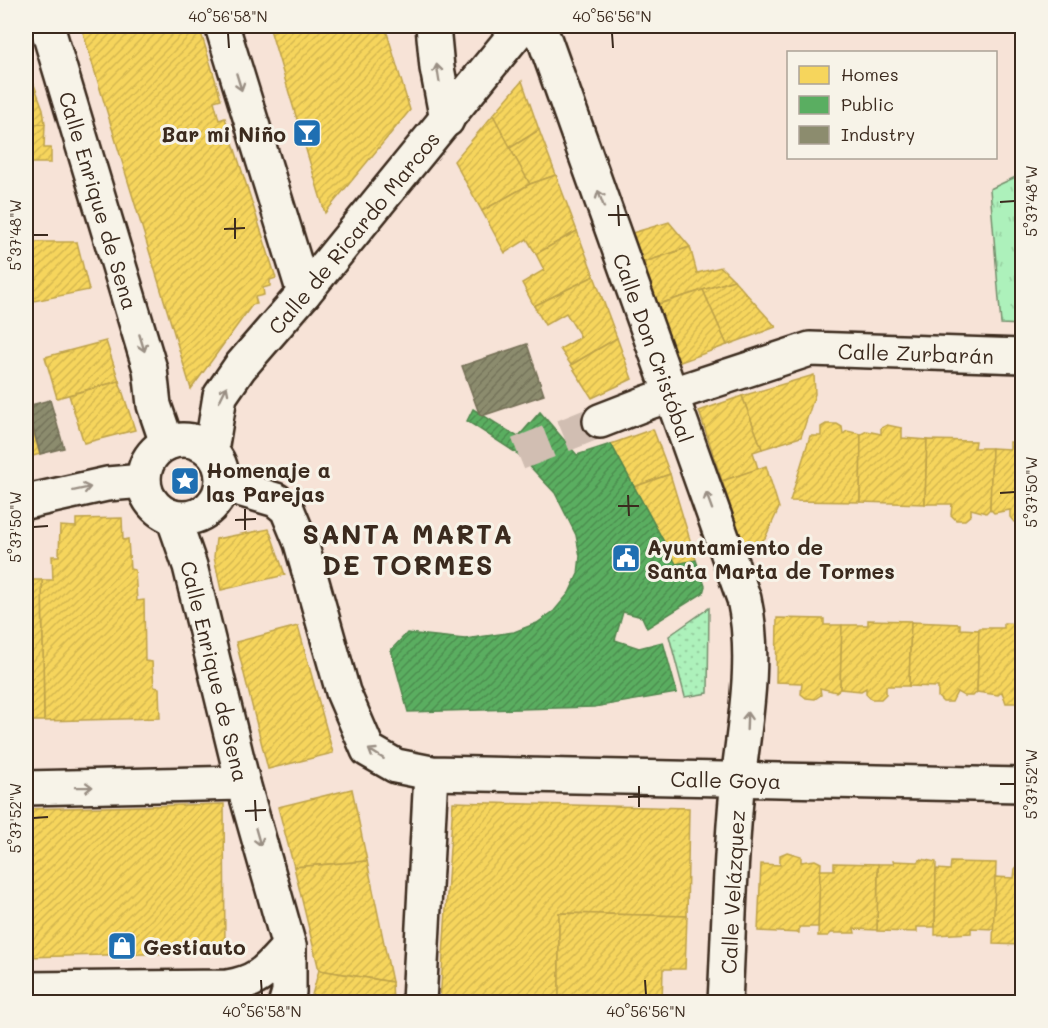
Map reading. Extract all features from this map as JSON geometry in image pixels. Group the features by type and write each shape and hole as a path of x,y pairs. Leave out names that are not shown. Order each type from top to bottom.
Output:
{"street":[{"name":"Calle Enrique de Sena","path":"47,26 150,369 154,405 167,443"},
{"path":"222,26 304,293"},
{"path":"433,26 437,68 447,120"},
{"name":"Calle de Ricardo Marcos","path":"211,450 220,396 240,367 304,293 522,26"},
{"name":"Calle Don Cristóbal","path":"534,26 545,41 744,599 749,637"},
{"name":"Calle Zurbarán","path":"670,395 810,349 1023,356"},
{"path":"600,421 670,395"},
{"path":"182,439 198,442 211,450 222,472 222,484 216,500 205,512 189,518 173,517 152,503 144,481 146,465 154,452 167,443 182,439"},
{"path":"26,502 106,484 144,481"},
{"name":"Calle Goya","path":"222,484 276,500 287,509 301,543 343,692 368,750 396,766 431,773 1023,785"},
{"name":"Calle Enrique de Sena","path":"173,517 190,566 243,783 289,946 289,992 286,1002"},
{"name":"Calle Velázquez","path":"725,1002 738,779 747,730 749,637"},
{"path":"419,1002 431,773"},
{"path":"26,788 243,783"},
{"path":"26,989 227,987 247,984 263,975 289,946"}],"green space":[{"path":"1022,174 1022,325 1001,324 990,189"},
{"path":"709,608 708,693 685,697 669,636"}],"building: Homes":[{"path":"81,26 199,26 221,99 214,101 219,120 225,118 276,278 270,280 270,286 263,288 264,295 255,297 257,304 252,305 191,389"},
{"path":"269,26 385,26 410,110 325,213"},
{"path":"462,26 487,26 463,29"},
{"path":"26,55 27,81 33,82 43,109 45,124 26,124"},
{"path":"522,81 539,130 510,148 493,115"},
{"path":"493,115 530,184 482,211 454,161"},
{"path":"26,124 45,124 44,148 51,148 51,163 26,163"},
{"path":"539,130 556,175 530,184 510,148"},
{"path":"556,175 577,231 536,254 527,239 505,253 482,211 530,184"},
{"path":"669,222 690,247 642,263 632,233"},
{"path":"577,231 594,276 534,306 522,283 544,270 536,254"},
{"path":"26,242 77,242 89,290 29,302 26,291"},
{"path":"690,247 697,273 721,267 734,280 656,305 642,263"},
{"path":"594,276 617,338 571,365 560,349 581,337 566,313 545,325 534,306"},
{"path":"734,280 776,327 727,345 703,290"},
{"path":"703,290 727,345 675,364 656,305"},
{"path":"617,338 632,379 592,398 571,365"},
{"path":"106,341 119,381 57,398 45,357"},
{"path":"814,375 815,394 801,437 762,449 742,396"},
{"path":"119,381 135,430 84,443 69,395"},
{"path":"742,396 762,449 753,452 758,469 722,481 699,411"},
{"path":"26,406 40,454 26,458"},
{"path":"826,424 837,424 842,427 843,434 847,431 861,434 860,502 790,501 810,436 821,436 821,427"},
{"path":"887,425 902,428 902,438 927,440 925,504 860,502 861,434 867,431 881,434 881,428"},
{"path":"653,429 670,474 634,487 611,444"},
{"path":"927,440 975,441 974,448 992,448 990,509 986,513 971,509 971,515 965,520 956,520 951,515 952,504 925,504"},
{"path":"1010,442 1022,442 1022,522 1014,522 1010,517 1010,510 994,513 990,509 992,448 1010,449"},
{"path":"766,466 779,508 765,538 746,553 722,481"},
{"path":"670,474 696,560 676,564 634,487"},
{"path":"122,518 123,540 128,539 130,569 135,570 137,601 144,600 145,661 152,662 154,687 159,688 160,718 44,721 42,580 53,580 52,556 59,556 60,526 76,527 76,519"},
{"path":"269,529 285,575 221,590 214,557 216,539"},
{"path":"26,580 42,580 44,721 26,721"},
{"path":"777,618 824,619 824,625 842,625 840,689 836,692 820,688 821,695 815,699 806,698 801,694 802,683 776,682"},
{"path":"868,620 911,621 909,686 886,686 886,694 881,699 871,699 866,694 866,688 861,691 840,689 842,625 868,625"},
{"path":"911,622 960,624 960,629 979,630 977,692 973,696 964,696 957,692 952,702 943,702 938,697 938,687 909,686"},
{"path":"1004,623 1022,624 1022,698 1017,703 1006,703 1002,692 998,695 977,692 979,628 1004,628"},
{"path":"298,626 333,753 268,769 236,642"},
{"path":"352,789 367,861 294,867 278,807"},
{"path":"453,802 689,808 687,916 559,913 559,1002 440,1002"},
{"path":"224,804 225,952 26,957 26,809"},
{"path":"787,852 801,856 801,862 815,860 821,863 818,927 799,927 799,933 758,931 761,864 780,865 780,855"},
{"path":"921,859 936,862 935,927 917,927 917,932 877,931 878,864 894,864 893,861 918,862"},
{"path":"367,861 392,982 319,970 294,867"},
{"path":"951,862 996,863 994,929 971,928 971,933 935,935 936,872 937,869 950,870"},
{"path":"834,863 878,864 877,930 854,929 855,933 831,933 828,936 818,936 820,870 834,870"},
{"path":"1022,864 1022,945 993,944 995,877 1014,878 1015,869"},
{"path":"559,913 687,916 685,969 663,969 662,1002 559,1002"},
{"path":"319,970 392,982 393,1002 310,1002"}],"building: Public":[{"name":"Ayuntamiento de Santa Marta de Tormes","path":"473,409 518,437 540,412 577,455 611,444 676,564 696,560 705,586 703,593 647,628 642,617 623,612 615,640 639,648 663,642 677,693 594,707 408,712 391,650 407,633 465,639 514,632 537,623 554,611 569,593 578,574 580,556 576,535 555,493 518,454 467,421"}],"building: Industry":[{"path":"527,344 544,395 482,416 462,366"},
{"path":"50,400 64,448 40,454 27,406"}],"tunnel":[{"path":"518,454 600,421"}],"place":[{"name":"Bar mi Niño","path":"307,133"},
{"name":"Homenaje a las Parejas","path":"185,481"},
{"name":"Ayuntamiento de Santa Marta de Tormes","path":"626,558"},
{"name":"Gestiauto","path":"122,946"}],"district":[{"name":"SANTA MARTA DE TORMES","path":"408,548"}]}
